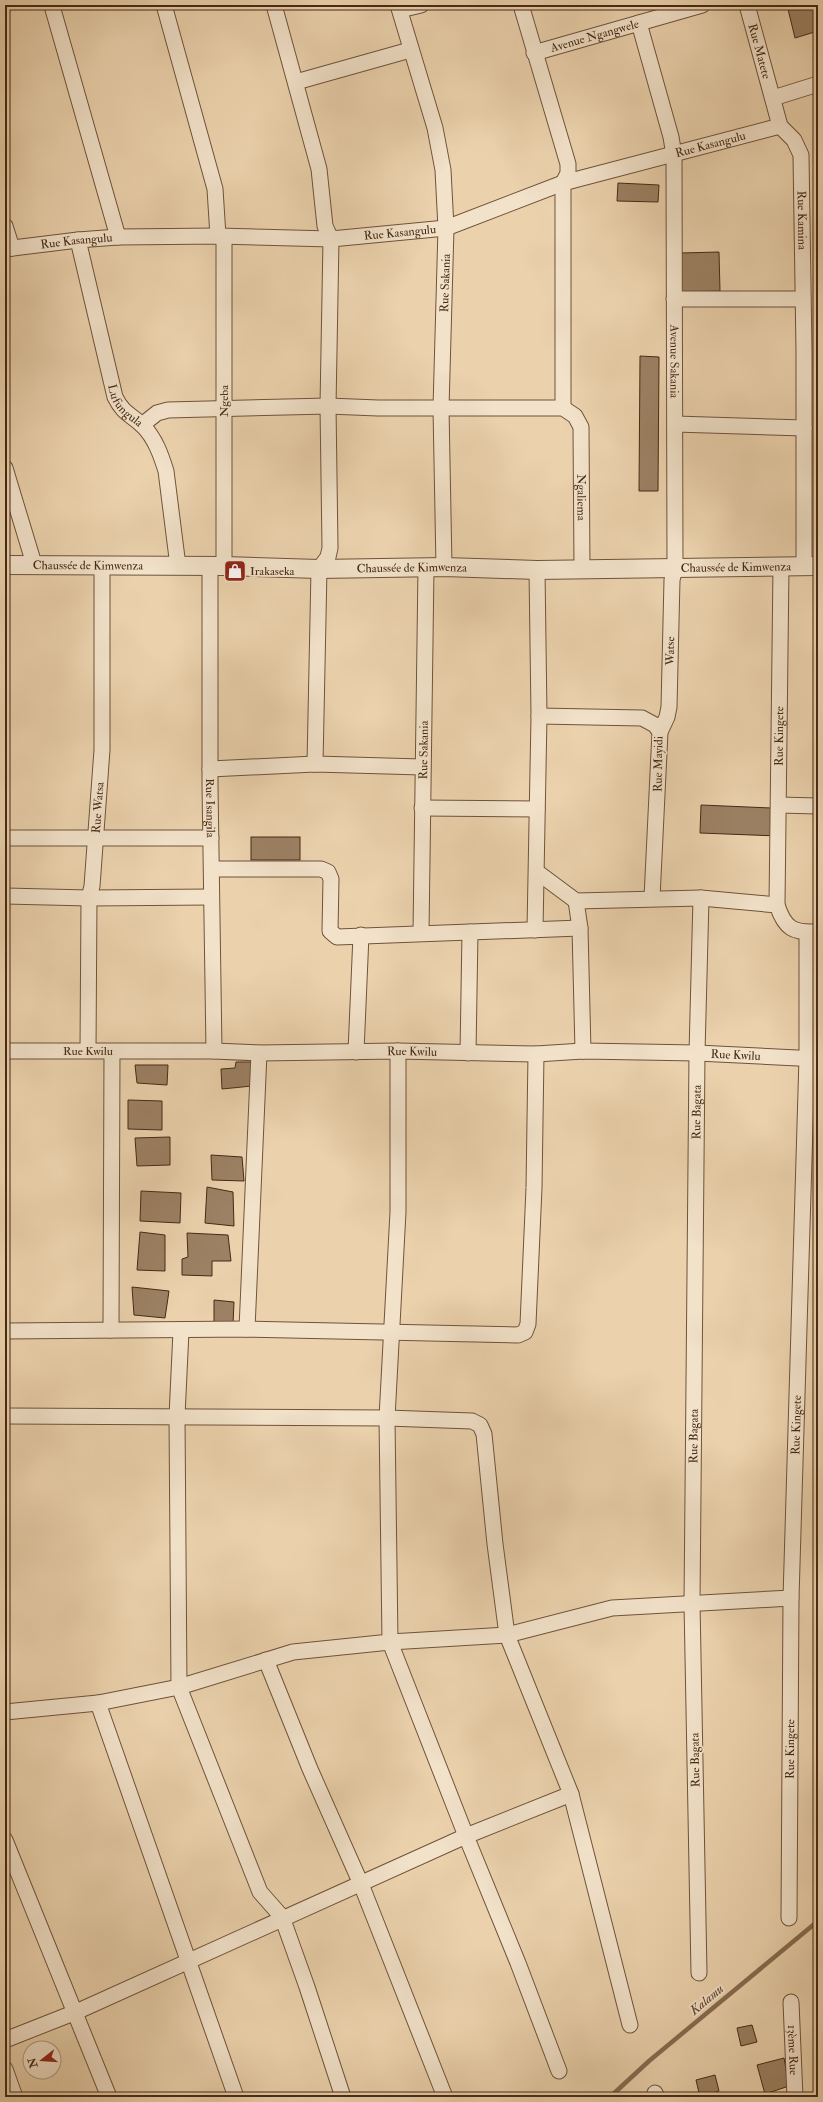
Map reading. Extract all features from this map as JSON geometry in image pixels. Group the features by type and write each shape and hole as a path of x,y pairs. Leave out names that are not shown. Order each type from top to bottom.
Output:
{"street":[{"name":"Ngeba","path":"164,5 215,189 221,237 224,409 217,566"},
{"path":"274,5 320,169 325,226 331,239 328,406 330,548 328,557 318,569 315,764"},
{"path":"399,8 421,5"},
{"path":"142,425 157,413 168,410 328,406 563,408 563,183 568,174 568,164 521,5"},
{"name":"Avenue Ngangwele","path":"534,53 639,23 651,12 702,5"},
{"name":"Rue Matete","path":"747,5 772,98"},
{"path":"52,6 118,237"},
{"name":"Rue Sakania","path":"399,8 410,50 435,128 443,170 446,228 441,408 444,567"},
{"name":"Avenue Sakania","path":"639,23 671,137 674,155 675,568"},
{"path":"296,82 410,50"},
{"path":"772,98 818,84"},
{"name":"Rue Kamina","path":"772,98 780,126 794,140 801,155 804,428 811,453 811,566"},
{"name":"Rue Kasangulu","path":"8,249 78,240 118,237 331,239 446,228 563,183 780,126"},
{"path":"5,226 8,249"},
{"name":"Lufungula","path":"78,240 115,397 120,407 128,416 142,425 156,446 166,471 178,566"},
{"path":"674,299 803,299"},
{"name":"Ngaliema","path":"563,408 575,416 581,427 582,568"},
{"path":"675,424 804,428"},
{"path":"5,470 34,564"},
{"name":"Chaussée de Kimwenza","path":"5,564 217,566 318,569 444,567 537,570 582,568 811,566"},
{"name":"Rue Watsa","path":"88,1050 89,898 92,886 102,750 102,565"},
{"name":"Rue Isangila","path":"214,1051 210,769 217,566"},
{"name":"Rue Kingete","path":"777,905 781,566"},
{"name":"Rue Sakania","path":"421,933 422,767 426,568"},
{"name":"Watse","path":"660,732 667,717 669,707 672,580 675,568"},
{"path":"535,930 539,716 537,570"},
{"name":"Rue Mayidi","path":"539,716 642,718 655,725 660,732 652,898"},
{"path":"210,769 315,764 422,767"},
{"path":"779,805 818,806"},
{"path":"422,808 537,809"},
{"path":"5,838 211,838"},
{"path":"212,869 321,869 328,872 331,879 330,930 337,937 580,928"},
{"path":"537,872 576,902 652,898 701,898 777,905 785,925 793,930 812,932"},
{"path":"5,896 89,898 211,897"},
{"name":"Rue Bagata","path":"699,1973 692,1603 697,1053 701,898"},
{"path":"576,902 580,928 583,1051"},
{"path":"468,1053 470,932"},
{"name":"Rue Kingete","path":"789,1918 791,1598 813,1059 812,932"},
{"path":"356,1052 362,935"},
{"name":"Rue Kwilu","path":"5,1051 88,1050 112,1052 214,1051 259,1053 398,1051 536,1054 583,1051 697,1053 813,1059"},
{"path":"398,1051 398,1212 387,1418 390,1642 466,1836 518,1963 559,2071"},
{"path":"111,1330 112,1052"},
{"path":"246,1329 259,1053"},
{"path":"5,1331 246,1329 518,1335 525,1332 528,1324 533,1218 536,1054"},
{"path":"181,1330 177,1416 179,1687 260,1892 268,1904 282,1917 307,1987 342,2097"},
{"path":"5,1416 387,1418 472,1421 480,1425 484,1434 506,1636 571,1794 630,2025"},
{"path":"5,1712 98,1703 179,1687 293,1652 390,1642 506,1636 612,1608 791,1598"},
{"path":"266,1660 310,1769 361,1884 445,2097"},
{"path":"98,1703 190,1961 236,2097"},
{"path":"5,2040 76,2012 190,1961 282,1917 361,1884 466,1836 571,1794"},
{"path":"5,1840 76,2012 109,2097"},
{"name":"13ème Rue","path":"791,2002 795,2097"},
{"path":"5,2069 15,2097"}],"shaded area":[{"path":"818,115 818,226 814,120"}],"building":[{"path":"787,5 813,5 818,31 795,38"},
{"path":"618,183 659,185 658,202 617,201"},
{"path":"719,252 720,291 681,292 681,253"},
{"path":"640,356 659,357 658,491 639,491"},
{"path":"701,805 771,808 778,836 700,833"},
{"path":"251,837 300,837 300,860 251,860"},
{"path":"236,1062 253,1062 252,1086 222,1089 221,1069 235,1068"},
{"path":"135,1065 168,1065 167,1085 137,1083"},
{"path":"128,1100 162,1101 162,1130 128,1129"},
{"path":"170,1137 170,1165 137,1166 135,1138"},
{"path":"211,1155 242,1157 244,1181 212,1180"},
{"path":"207,1187 233,1192 234,1226 205,1223"},
{"path":"141,1191 181,1193 180,1223 140,1221"},
{"path":"140,1232 165,1235 165,1271 137,1270"},
{"path":"187,1233 228,1235 231,1261 212,1261 212,1276 182,1275 182,1259 188,1257"},
{"path":"132,1287 169,1291 165,1318 134,1315"},
{"path":"214,1300 234,1302 233,1324 214,1324"},
{"path":"752,2025 757,2042 741,2046 737,2028"},
{"path":"784,2058 789,2086 765,2094 757,2065"},
{"path":"715,2075 719,2091 700,2097 696,2080"}],"waterway":[{"name":"Kalamu","path":"610,2097 649,2061 818,1921"}],"place":[{"name":"Irakaseka","path":"235,571"}]}
